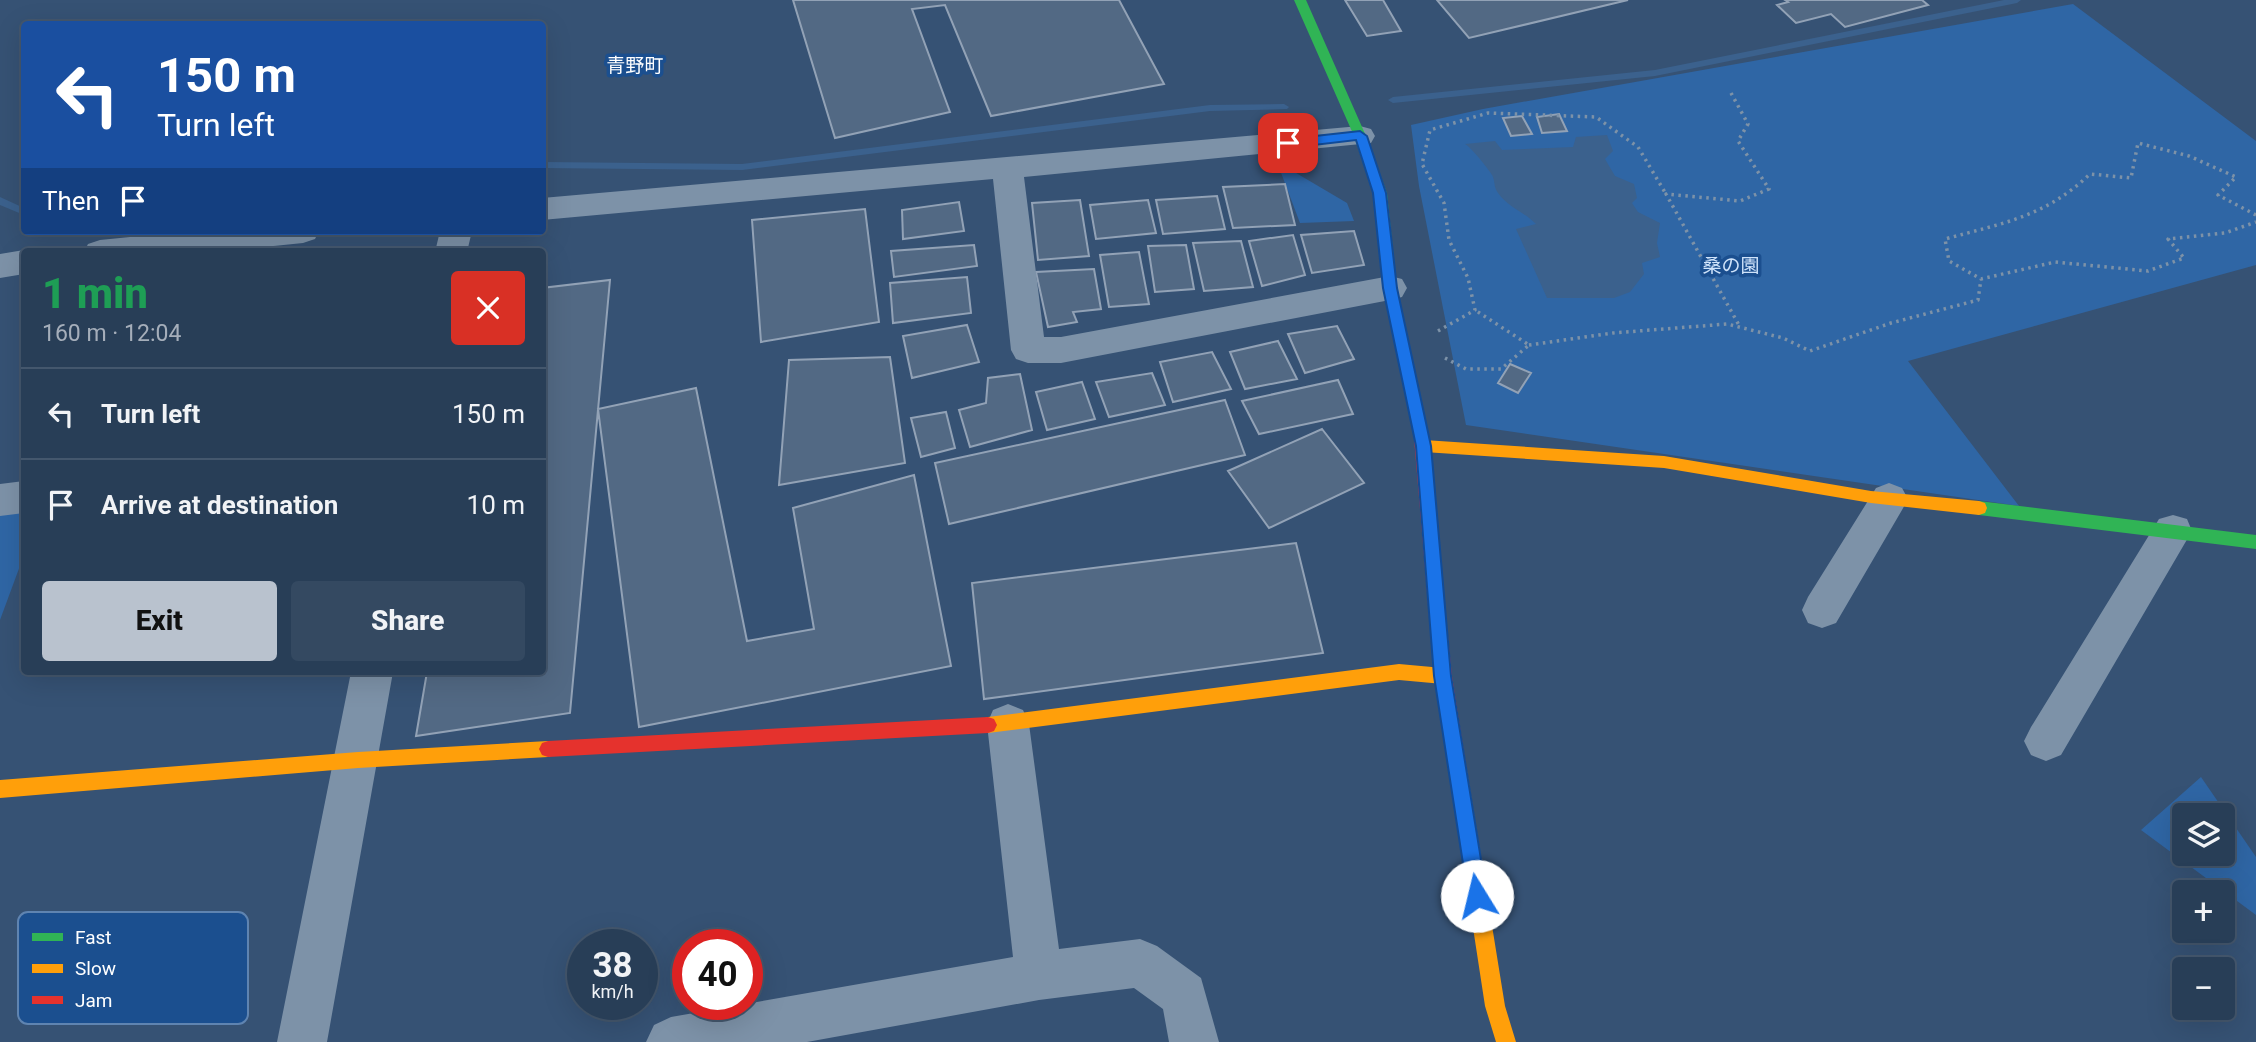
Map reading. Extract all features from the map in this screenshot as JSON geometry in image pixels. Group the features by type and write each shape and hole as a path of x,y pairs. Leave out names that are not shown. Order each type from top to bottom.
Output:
{"street":[{"path":"1300,0 1360,136 1380,193 1390,288 1424,446 1443,676 1494,1006 1506,1042"},
{"path":"546,209 1360,136"},
{"path":"1006,168 1028,350 1061,350 1390,288"},
{"path":"139,248 264,235"},
{"path":"0,266 21,262"},
{"path":"1424,446 1664,462 1889,499 2256,542"},
{"path":"0,500 21,497"},
{"path":"1822,610 1889,499"},
{"path":"2046,741 2173,531"},
{"path":"0,789 358,760 1008,724 1399,672 1443,676"},
{"path":"302,1042 358,760 372,675"},
{"path":"1008,724 1039,976"},
{"path":"671,1042 1039,976 1140,963 1184,995 1194,1042"}],"path":[{"path":"1666,194 1740,201 1769,189 1738,141 1748,124 1731,93"},
{"path":"1529,345 1475,310 1468,278 1449,240 1444,203 1422,164 1430,130 1488,113 1525,112 1596,117 1638,146 1741,327"},
{"path":"2256,215 2218,195 2236,177 2189,156 2138,143 2131,178 2090,174 2067,196 2037,213 1945,239 1949,261 1981,279 2055,262 2148,271 2184,258 2168,239 2225,233 2256,222"},
{"path":"1414,163 1422,164"},
{"path":"1437,354 1466,369 1501,369 1529,345 1613,333 1727,324 1783,338 1810,351 1891,323 1978,300 1981,279"},
{"path":"1436,343 1436,331 1475,310"}],"green space":[{"name":"桑の園","path":"2073,4 2256,141 2256,265 1908,361 2019,506 1466,425 1419,186 1411,125 1483,109"},
{"path":"1280,170 1291,170 1347,203 1354,221 1300,223"},
{"path":"21,511 21,563 0,620 0,514"},
{"path":"2201,777 2219,803 2172,803 2172,853 2141,830"},
{"path":"2235,826 2256,857 2256,915 2235,899 2235,880 2209,880 2190,866 2235,866"}],"shaded area":[{"path":"1607,135 1613,151 1605,159 1615,176 1634,184 1637,198 1632,203 1638,212 1660,223 1657,243 1660,257 1642,263 1644,274 1630,292 1614,298 1547,298 1516,229 1536,224 1502,198 1491,174 1465,144 1495,141 1502,150 1573,147 1576,137"}],"building":[{"path":"793,0 1119,0 1164,84 991,116 945,5 912,9 950,112 835,138"},
{"path":"1345,0 1383,0 1401,31 1367,36"},
{"path":"1437,0 1628,0 1469,38"},
{"path":"1785,0 1922,0 1928,5 1845,27 1831,14 1796,23 1777,5 1788,2"},
{"path":"1559,114 1567,131 1542,133 1537,117"},
{"path":"1522,116 1532,134 1511,136 1503,118"},
{"path":"1285,184 1295,225 1233,228 1223,187"},
{"path":"1217,196 1225,229 1163,234 1156,200"},
{"path":"1080,200 1089,256 1038,260 1032,203"},
{"path":"1148,200 1156,233 1096,239 1090,205"},
{"path":"959,202 964,231 903,239 902,210"},
{"path":"865,209 879,322 761,342 752,220"},
{"path":"1354,231 1364,265 1312,273 1301,235"},
{"path":"1293,235 1305,275 1262,286 1249,241"},
{"path":"1241,241 1253,287 1204,291 1193,243"},
{"path":"974,245 977,266 894,277 891,251"},
{"path":"1186,245 1194,289 1155,292 1148,246"},
{"path":"1139,252 1149,304 1109,307 1100,255"},
{"path":"1094,269 1101,309 1073,312 1077,322 1048,327 1036,272"},
{"path":"967,277 971,313 893,323 890,283"},
{"path":"610,280 570,713 416,736 426,675 546,675 546,288"},
{"path":"967,325 979,362 912,378 903,336"},
{"path":"1337,326 1354,359 1305,373 1288,334"},
{"path":"1278,341 1297,379 1245,389 1230,352"},
{"path":"1212,352 1231,389 1173,402 1160,362"},
{"path":"890,357 905,463 779,485 789,360"},
{"path":"1510,364 1531,373 1518,393 1498,383"},
{"path":"1152,373 1165,405 1109,417 1096,382"},
{"path":"1020,374 1032,430 970,447 959,410 986,403 988,378"},
{"path":"1338,380 1353,414 1259,434 1242,401"},
{"path":"1082,382 1095,419 1047,430 1036,392"},
{"path":"696,388 747,641 814,629 793,508 914,475 951,666 639,727 598,409"},
{"path":"1225,400 1245,455 949,524 935,463"},
{"path":"946,412 955,448 921,457 911,418"},
{"path":"1322,429 1364,483 1269,528 1228,471"},
{"path":"1296,543 1323,653 984,699 972,583"}],"waterway":[{"path":"1393,100 1655,73 2017,0"},
{"path":"546,165 742,167 1210,108 1284,107"},
{"path":"0,201 21,211"}],"traffic: fast":[{"path":"1300,0 1360,136 1380,193 1390,288 1420,426"},
{"path":"1979,508 2256,542"}],"traffic: slow":[{"path":"1424,446 1664,462 1871,497 1979,508"},
{"path":"988,725 1399,672 1443,676"},
{"path":"0,789 358,760 548,749"},
{"path":"1458,771 1495,1006 1506,1042"}],"traffic: jam":[{"path":"1420,426 1443,676 1458,771"},
{"path":"548,749 988,725"}],"district":[{"name":"青野町","path":"635,65"}],"route":[{"path":"1288,143 1360,136 1380,193 1390,288 1424,446 1443,676 1477,896"}]}
